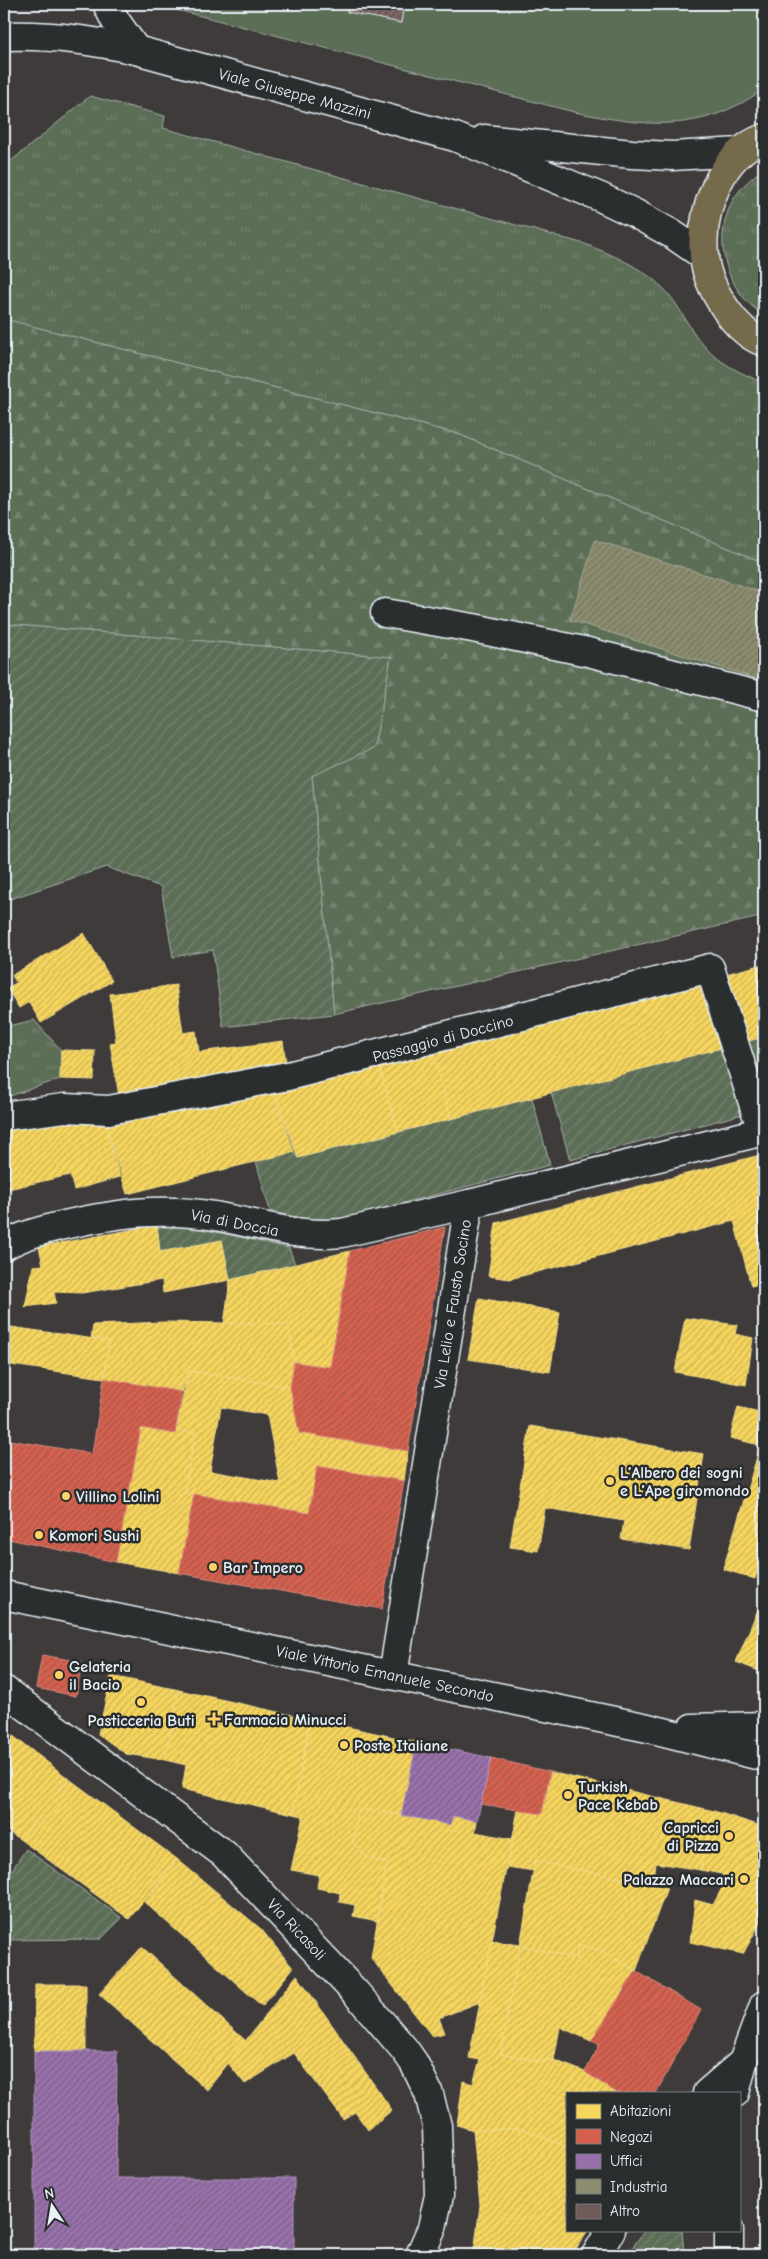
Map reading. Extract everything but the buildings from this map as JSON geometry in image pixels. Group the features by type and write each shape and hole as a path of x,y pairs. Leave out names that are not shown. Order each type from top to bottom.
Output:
{"main road":[{"name":"Viale Giuseppe Mazzini","path":"764,138 740,152 717,183 704,219 704,256 714,292 734,321 758,340 764,342"}],"street":[{"path":"107,4 115,20 136,50"},
{"name":"Viale Giuseppe Mazzini","path":"4,36 57,36 98,41 454,137 591,193 636,214 672,234 704,256"},
{"name":"Viale Giuseppe Mazzini","path":"454,137 632,154 672,156 740,152"},
{"path":"384,612 482,629 579,650 764,698"},
{"name":"Passaggio di Doccino","path":"4,1116 50,1109 109,1110 288,1076 710,968 763,1131"},
{"name":"Via Lelio e Fausto Socino","path":"393,1675 469,1204 763,1131"},
{"name":"Via di Doccia","path":"4,1246 18,1238 35,1232 108,1215 153,1210 214,1216 290,1232 323,1235 342,1233 469,1204"},
{"name":"Viale Vittorio Emanuele Secondo","path":"4,1595 648,1728 764,1757"},
{"name":"Via Ricasoli","path":"4,1690 224,1854 356,1993 405,2050 414,2063 429,2094 437,2126 439,2195 432,2228 420,2255"},
{"path":"648,1728 764,1726"},
{"path":"735,2092 743,2062 764,2005"},
{"path":"708,2092 743,2062"},
{"path":"596,2255 610,2232"},
{"path":"729,2232 729,2255"}],"green space":[{"path":"166,4 764,4 764,89 740,104 717,114 695,120 672,123 625,121 574,112 166,7"},
{"path":"90,96 165,116 163,128 585,244 616,257 646,274 669,295 696,336 714,356 738,371 764,383 764,563 458,434 4,319 4,167"},
{"path":"764,168 764,315 751,306 732,280 726,266 723,235 725,219 737,193"},
{"path":"4,319 458,434 764,563 764,916 334,1014 312,775 374,748 391,657 4,624"},
{"path":"4,624 391,657 374,748 312,776 334,1014 223,1027 213,950 173,957 161,887 106,867 4,901"},
{"path":"34,1020 61,1050 60,1079 4,1098 4,1027"},
{"path":"764,1037 764,1103 744,1042"},
{"path":"725,1047 747,1113 570,1160 551,1092"},
{"path":"532,1098 550,1165 334,1221 317,1222 270,1211 256,1161 294,1152 298,1158"},
{"path":"157,1225 202,1229 289,1248 295,1264 230,1280 222,1240 160,1252"},
{"path":"26,1849 122,1918 101,1939 4,1940 4,1882"},
{"path":"644,2232 682,2232 684,2255 627,2255"}],"place":[{"name":"L’Albero dei sogni e L’Ape giromondo","path":"610,1481"},
{"name":"Villino Lolini","path":"66,1496"},
{"name":"Komori Sushi","path":"39,1535"},
{"name":"Bar Impero","path":"213,1567"},
{"name":"Gelateria il Bacio","path":"59,1675"},
{"name":"Pasticceria Buti","path":"141,1702"},
{"name":"Farmacia Minucci","path":"214,1719"},
{"name":"Poste Italiane","path":"344,1745"},
{"name":"Turkish Pace Kebab","path":"568,1795"},
{"name":"Capricci di Pizza","path":"729,1836"},
{"name":"Palazzo Maccari","path":"744,1879"}]}
